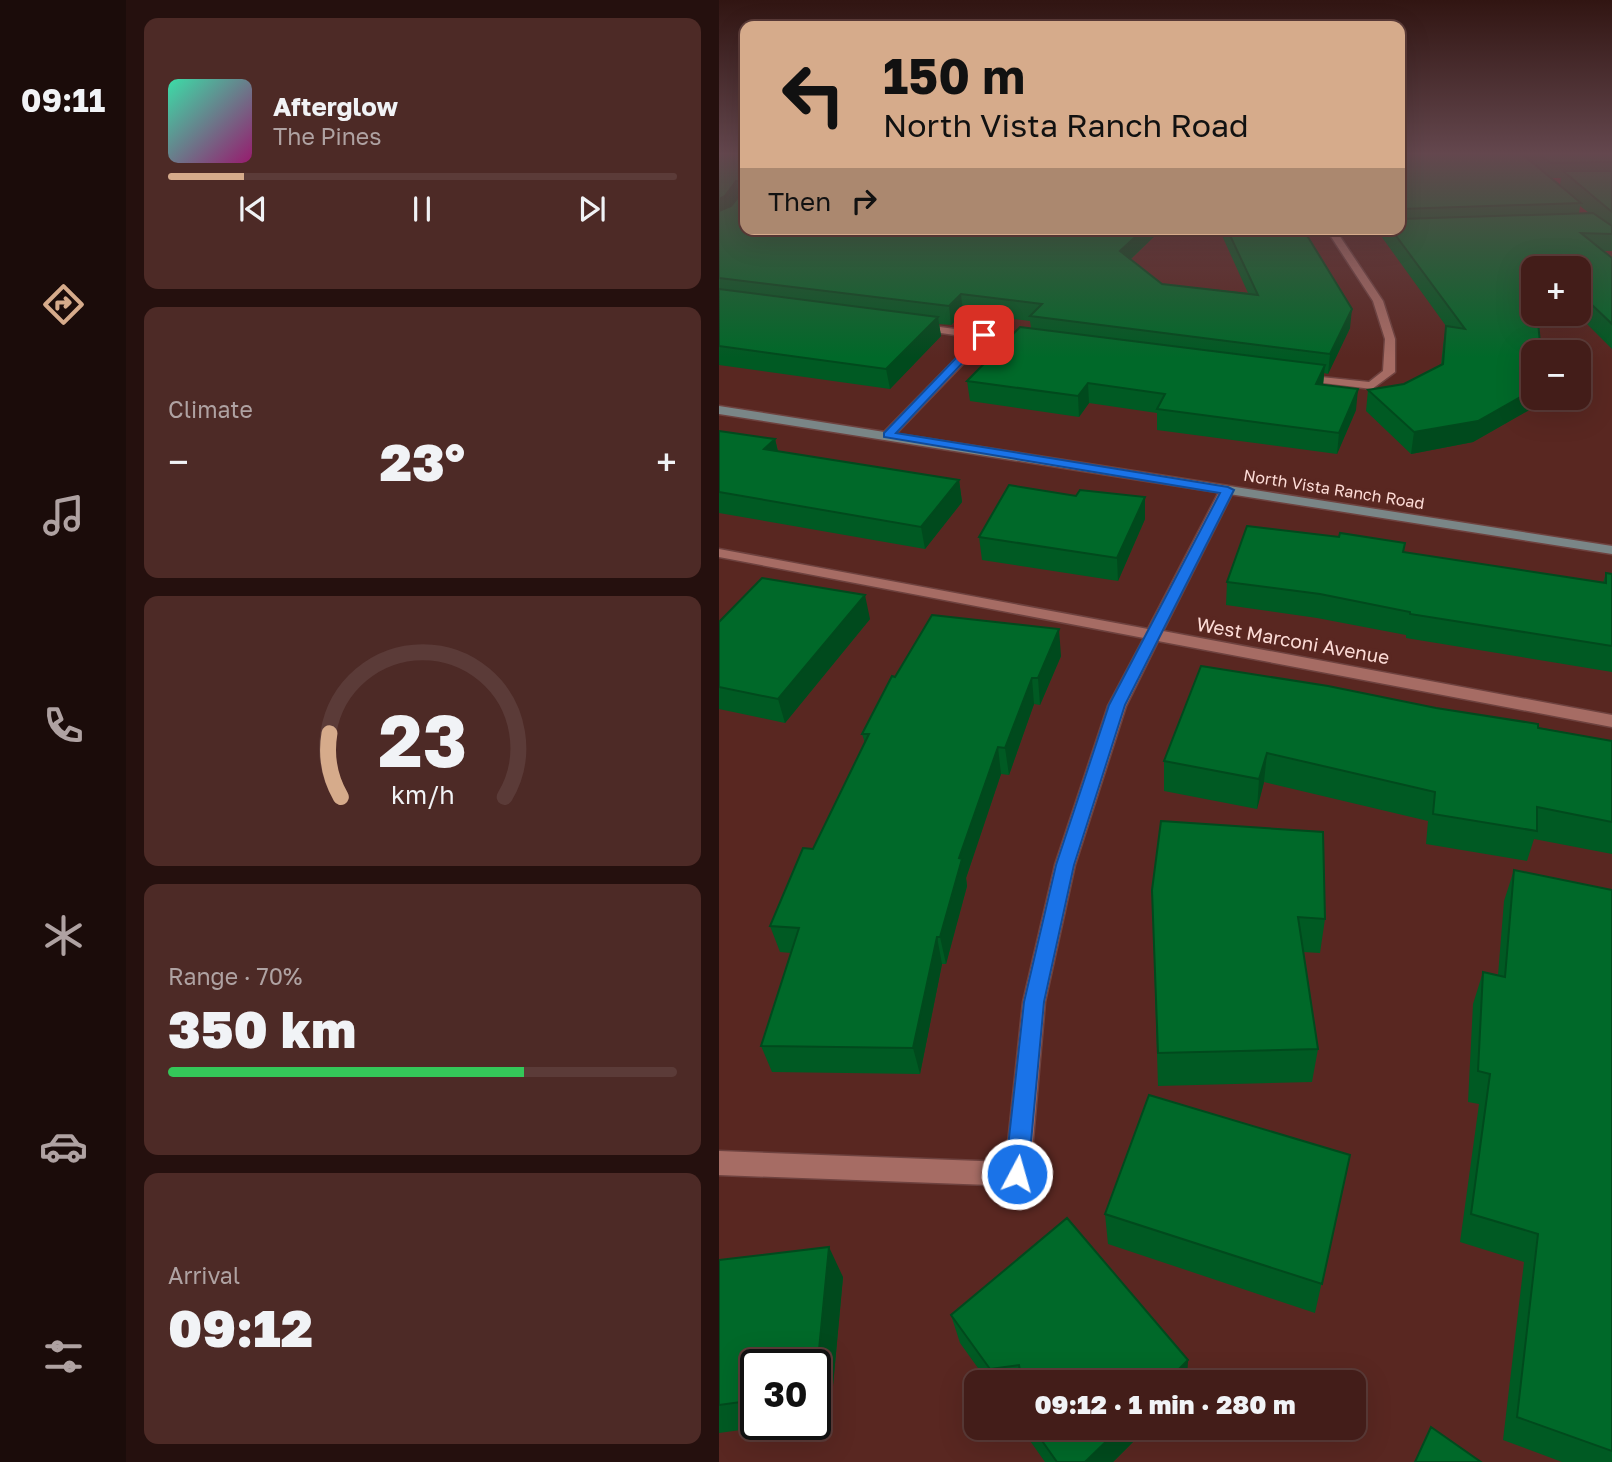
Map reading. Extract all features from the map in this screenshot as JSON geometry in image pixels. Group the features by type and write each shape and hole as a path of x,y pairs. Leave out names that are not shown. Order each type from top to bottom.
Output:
{"street":[{"path":"1405,230 1414,230"},
{"path":"1284,376 1372,386 1389,372 1390,339 1378,301 1334,235"},
{"path":"902,325 1050,344"},
{"path":"888,435 984,335"},
{"name":"North Vista Ranch Road","path":"719,410 1612,550"},
{"path":"719,1163 1017,1174 1034,1002 1065,865 1117,705 1228,490"},
{"name":"West Marconi Avenue","path":"719,554 1612,721"}],"building":[{"path":"719,222 740,222 740,235 1137,235 1120,251 1162,284 1258,295 1230,235 1307,235 1352,309 1330,354 1030,316 1042,304 961,294 949,306 719,278"},
{"path":"1405,222 1606,222 1612,226 1612,234 1581,233 1612,258 1612,324 1591,304 1591,256 1521,256 1521,326 1538,326 1540,340 1521,340 1521,397 1478,421 1414,432 1368,390 1404,384 1443,364 1446,326 1465,329 1395,235 1405,235"},
{"path":"719,289 938,317 886,369 719,346"},
{"path":"1020,327 1325,365 1316,384 1358,389 1339,433 1157,409 1165,394 1088,383 1078,396 967,381"},
{"path":"719,431 775,439 764,449 959,480 921,527 719,492"},
{"path":"1009,485 1076,496 1080,490 1145,497 1117,558 979,537"},
{"path":"1247,526 1339,537 1340,533 1405,543 1403,552 1606,583 1606,573 1612,574 1612,646 1410,614 1320,594 1227,582"},
{"path":"762,578 865,595 778,699 719,687 719,622"},
{"path":"932,615 1059,629 1038,678 1032,678 1005,748 998,747 959,858 962,859 940,937 937,937 913,1048 761,1046 799,928 770,926 803,848 813,849 869,734 862,734 892,676 895,677"},
{"path":"1201,666 1538,724 1538,728 1612,741 1612,822 1537,807 1537,831 1433,814 1435,792 1267,753 1259,779 1164,761"},
{"path":"1161,821 1323,832 1325,919 1298,917 1318,1049 1158,1053 1152,890"},
{"path":"1514,870 1612,890 1612,1451 1517,1417 1538,1234 1471,1214 1490,1074 1478,1071 1483,972 1505,977"},
{"path":"1149,1095 1350,1155 1322,1284 1105,1214"},
{"path":"1067,1218 1188,1360 1178,1370 1020,1370 1019,1365 990,1369 951,1315"},
{"path":"829,1247 819,1349 740,1349 740,1402 719,1405 719,1260"},
{"path":"1431,1427 1481,1462 1415,1462"},
{"path":"1041,1440 1108,1440 1085,1462 1057,1462"}],"route":[{"path":"984,335 888,435 1228,490 1117,705 1065,865 1034,1002 1017,1174"}]}
